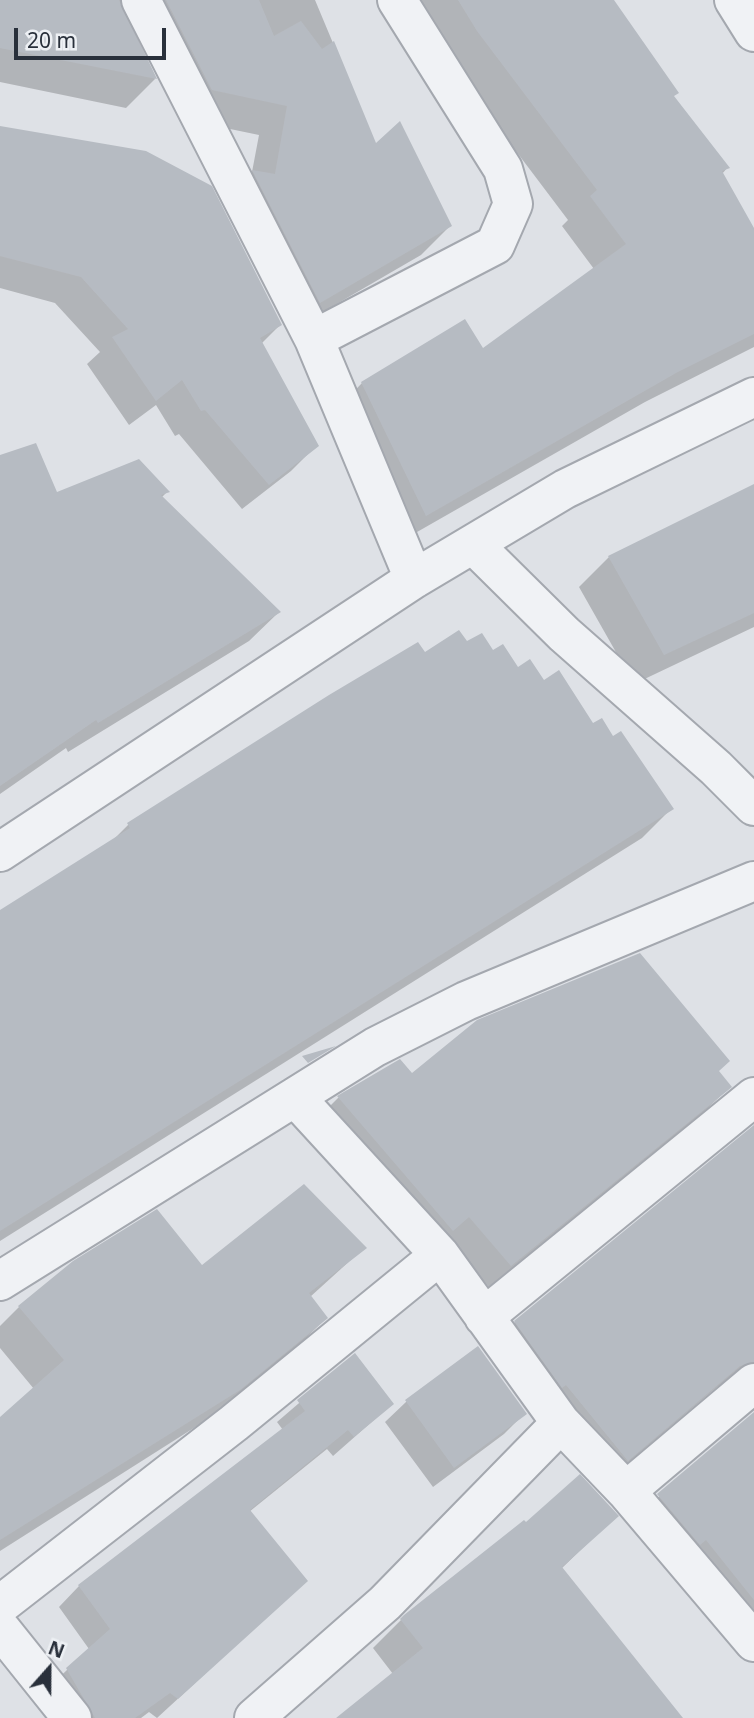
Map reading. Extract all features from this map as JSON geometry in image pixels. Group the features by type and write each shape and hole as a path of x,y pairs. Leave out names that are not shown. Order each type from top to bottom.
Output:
{"street":[{"path":"141,0 314,340 414,579"},
{"path":"314,340 495,245 513,204 503,169 397,0"},
{"path":"734,0 754,32"},
{"path":"0,852 414,579 565,489 754,397"},
{"path":"473,544 564,634 716,768 754,806"},
{"path":"0,1281 375,1047 466,1001 754,881"},
{"path":"295,1097 440,1255 561,1423 626,1491 754,1642"},
{"path":"484,1317 754,1097"},
{"path":"0,1605 234,1423 440,1255"},
{"path":"626,1491 754,1383"},
{"path":"254,1718 385,1603 561,1423"},
{"path":"0,1628 72,1718"}],"building":[{"path":"0,0 119,0 157,79 0,48"},
{"path":"166,0 259,0 274,36 301,21 322,49 334,41 376,143 400,121 452,226 320,303 252,170 275,174 287,106 212,90"},
{"path":"458,0 614,0 679,93 674,96 730,168 722,171 754,228 754,334 676,373 426,516 361,382 465,319 483,348 626,244 590,196 597,190 477,31"},
{"path":"0,126 146,151 212,186 282,325 260,338 319,446 269,485 205,410 201,411 182,380 156,401 112,337 128,329 81,277 0,256"},
{"path":"36,443 57,492 139,459 170,492 161,495 281,612 98,723 96,720 0,786 0,455"},
{"path":"754,484 754,613 664,655 608,556"},
{"path":"459,630 467,641 482,633 493,650 503,644 518,667 530,659 544,680 559,670 593,723 602,718 613,736 621,731 674,809 0,1231 0,910 130,828 127,823 329,695 418,642 425,652"},
{"path":"640,953 730,1061 719,1071 732,1087 511,1266 469,1217 453,1231 337,1096 400,1059 412,1073 477,1020"},
{"path":"336,1046 308,1063 302,1056"},
{"path":"754,1125 754,1362 740,1366 628,1461 566,1385 562,1388 514,1321"},
{"path":"304,1184 367,1248 309,1293 328,1318 240,1390 0,1540 0,1417 64,1360 18,1306 73,1261 157,1209 202,1265"},
{"path":"478,1346 527,1414 454,1468 405,1400"},
{"path":"355,1353 394,1404 354,1437 348,1430 250,1510 308,1581 178,1699 170,1693 135,1718 95,1718 66,1668 110,1629 78,1585 305,1411 297,1400"},
{"path":"754,1412 754,1600 706,1540 700,1545 657,1494"},
{"path":"580,1474 619,1516 562,1567 683,1718 336,1718 423,1648 400,1619 404,1615 524,1520 526,1522"}]}
